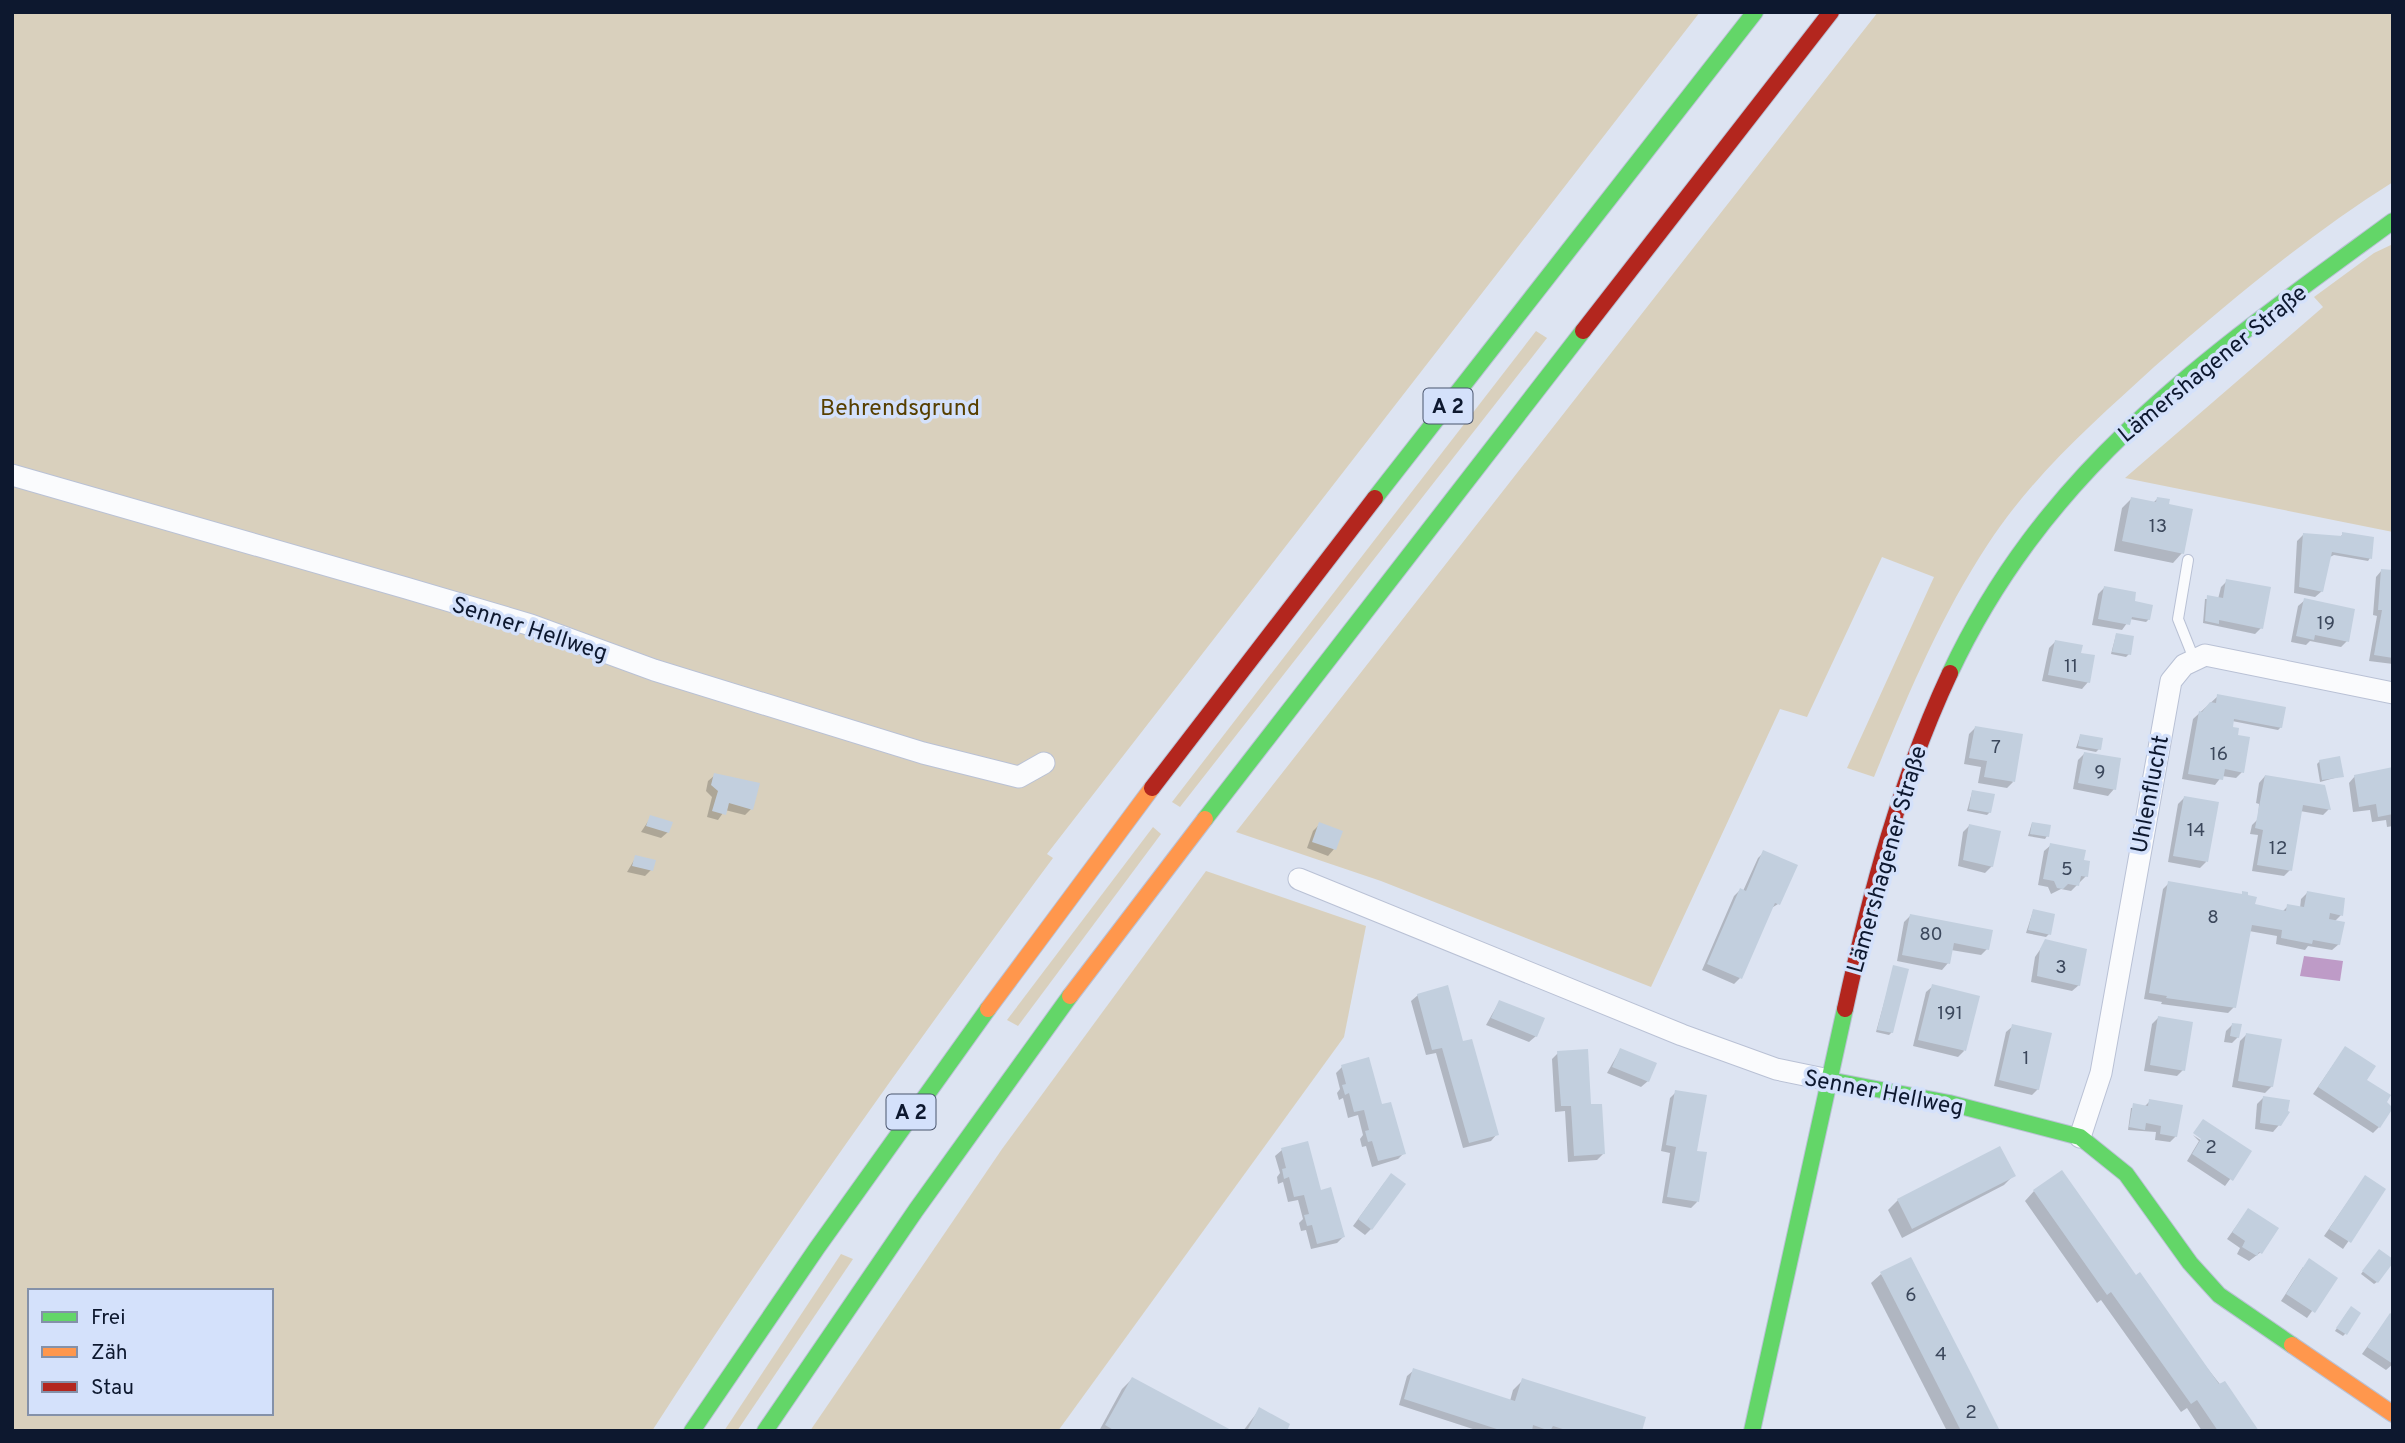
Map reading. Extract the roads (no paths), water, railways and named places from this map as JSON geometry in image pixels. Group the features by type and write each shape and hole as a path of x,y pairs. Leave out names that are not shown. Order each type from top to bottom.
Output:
{"main road":[{"name":"A 2","path":"692,1431 831,1225 1083,877 1755,12"},
{"name":"A 2","path":"765,1431 908,1220 1097,958 1831,12"},
{"name":"Lämershagener Straße","path":"1752,1431 1876,878 1914,754 1954,662 2001,577 2050,511 2147,413 2270,312 2393,221"},
{"name":"Senner Hellweg","path":"1829,1080 1949,1103 2080,1138 2126,1174 2190,1264 2219,1295 2393,1414"}],"street":[{"name":"Senner Hellweg","path":"12,475 531,625 654,670 923,753 1020,777 1044,763"},
{"path":"2194,659 2205,655 2393,693"},
{"name":"Uhlenflucht","path":"2080,1138 2101,1073 2171,681 2194,659"},
{"name":"Senner Hellweg","path":"1300,879 1682,1035 1776,1069 1829,1080"}],"lane":[{"path":"2188,559 2178,619 2194,659"}],"park label":[{"name":"Behrendsgrund","path":"900,407"}]}
